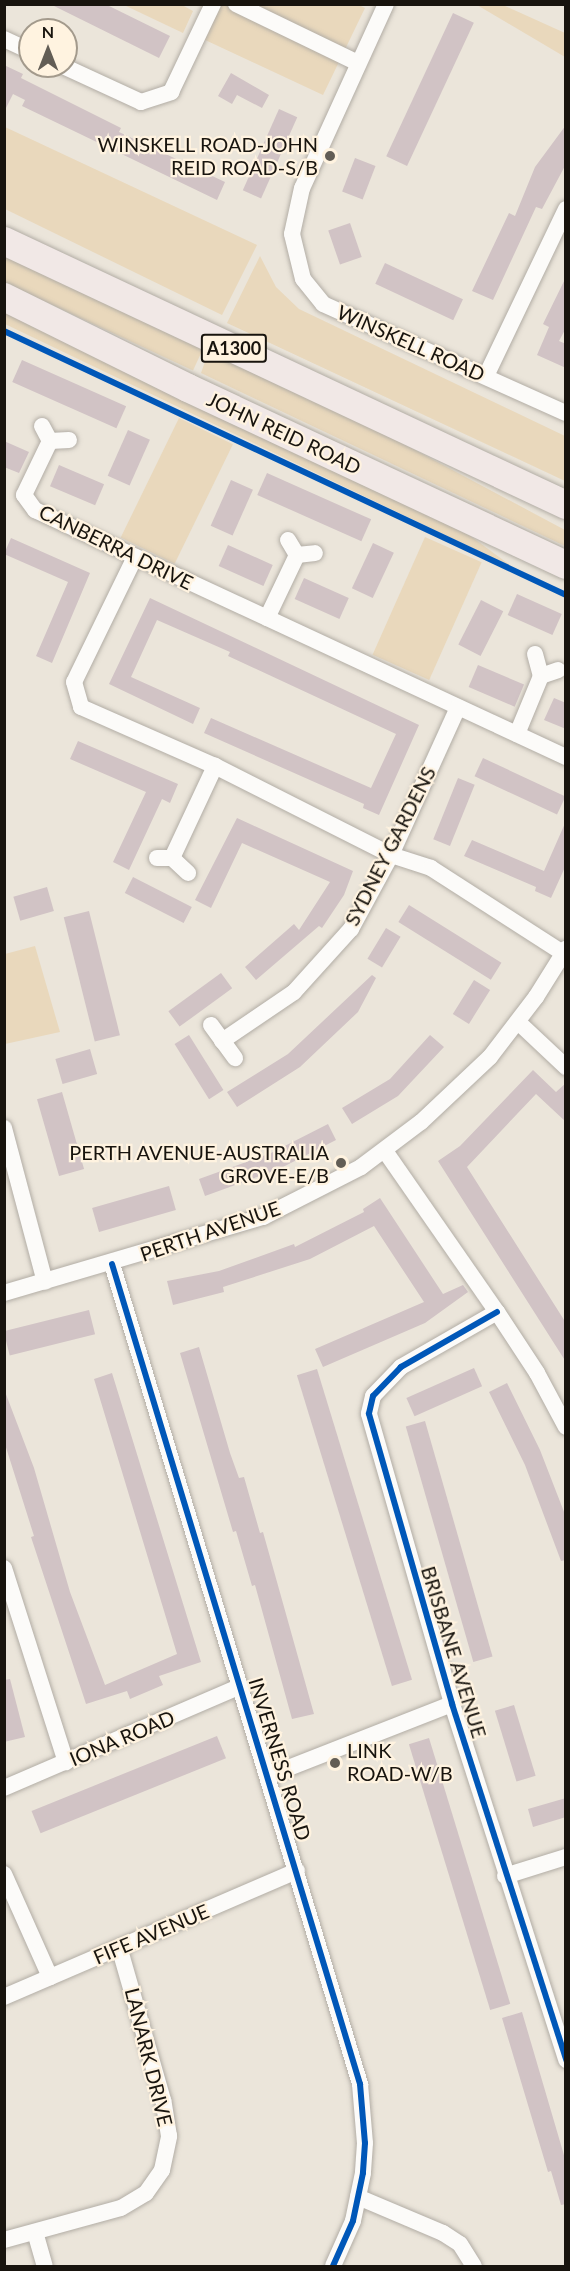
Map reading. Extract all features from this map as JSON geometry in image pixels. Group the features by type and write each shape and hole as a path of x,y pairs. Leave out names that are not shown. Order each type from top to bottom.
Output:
{"highway":[{"name":"A1300","path":"4,241 566,505"},
{"name":"JOHN REID ROAD","path":"4,297 199,393 566,565"}],"street":[{"path":"78,73 141,102 171,92 213,4"},
{"path":"236,4 358,63"},
{"name":"WINSKELL ROAD","path":"386,4 302,188 292,234 303,279 323,304 566,413"},
{"path":"4,39 18,45"},
{"path":"486,376 566,209"},
{"name":"CANBERRA DRIVE","path":"69,440 46,434 24,495 35,510 566,758"},
{"path":"288,540 297,555"},
{"path":"297,555 315,553"},
{"path":"267,618 297,555"},
{"path":"135,557 74,682 81,707 215,766 391,855 431,868 564,951"},
{"path":"516,734 541,676 535,654"},
{"path":"541,676 558,670"},
{"name":"SYDNEY GARDENS","path":"222,1041 294,992 351,929 391,855 458,706"},
{"path":"188,873 164,858 215,766"},
{"name":"PERTH AVENUE","path":"4,1293 112,1264 262,1217 323,1189 385,1151 459,1090 518,1022 564,951"},
{"path":"518,1022 566,1067"},
{"path":"211,1025 235,1058"},
{"path":"4,1128 45,1282"},
{"path":"385,1151 497,1312 537,1373 566,1427"},
{"name":"INVERNESS ROAD","path":"112,1264 360,2085 365,2143 358,2197 352,2221 333,2266"},
{"name":"BRISBANE AVENUE","path":"497,1312 401,1367 379,1388 369,1414 452,1704 566,2060"},
{"path":"4,1568 66,1762"},
{"name":"IONA ROAD","path":"4,1788 239,1687"},
{"path":"268,1776 452,1704"},
{"path":"505,1875 566,1857"},
{"name":"FIFE AVENUE","path":"4,1997 297,1871"},
{"path":"4,1874 50,1977"},
{"name":"LANARK DRIVE","path":"4,2240 134,2202 155,2182 167,2154 163,2100 119,1947"},
{"path":"358,2197 443,2233 460,2244 474,2266"},
{"path":"35,2232 45,2266"}],"shaded area":[{"path":"357,4 365,8 323,95 203,39 220,5"},
{"path":"124,5 182,5 193,11 183,33"},
{"path":"477,5 503,5 565,33 565,57"},
{"path":"5,127 257,245 222,315 5,209"},
{"path":"5,253 204,346 193,370 4,282"},
{"path":"260,256 276,287 299,309 565,436 565,481 227,323"},
{"path":"4,308 469,535 514,568 5,324"},
{"path":"209,350 400,442 565,530 565,546 201,373"},
{"path":"179,418 233,444 175,564 121,538"},
{"path":"425,537 482,562 429,680 373,655"},
{"path":"35,946 60,1032 5,1044 5,954"}],"building":[{"path":"50,4 105,4 170,36 159,58"},
{"path":"453,13 474,23 407,166 386,156"},
{"path":"4,65 18,72 18,78 121,128 119,132 225,182 217,200 22,106 25,100 13,94 4,112"},
{"path":"231,73 269,95 262,108 237,95 232,104 218,96"},
{"path":"279,109 297,117 261,198 243,190"},
{"path":"566,125 566,164 542,209 536,207 493,300 472,291 509,213 515,216 535,167"},
{"path":"355,158 376,166 363,199 342,192"},
{"path":"350,223 362,257 340,265 328,230"},
{"path":"385,263 463,299 453,320 375,284"},
{"path":"566,277 566,328 559,341 566,344 566,368 537,355 549,327 543,324"},
{"path":"22,360 126,406 116,428 12,382"},
{"path":"128,430 150,440 130,485 108,476"},
{"path":"4,441 29,452 19,473 4,467"},
{"path":"59,465 104,484 95,505 50,486"},
{"path":"267,473 371,519 361,541 257,495"},
{"path":"231,480 253,490 233,535 211,526"},
{"path":"11,538 90,573 52,663 36,656 68,582 4,554"},
{"path":"373,543 394,553 373,598 352,588"},
{"path":"228,545 273,565 263,586 219,566"},
{"path":"304,578 349,598 339,619 295,599"},
{"path":"517,594 562,614 552,635 508,615"},
{"path":"150,598 419,725 379,815 363,808 364,804 204,733 211,718 371,788 396,734 228,656 230,652 157,620 131,677 200,708 193,724 109,684"},
{"path":"481,600 503,611 481,656 458,645"},
{"path":"478,665 524,685 515,707 469,687"},
{"path":"554,698 566,703 566,729 544,720"},
{"path":"78,741 178,784 170,803 162,799 129,870 113,862 146,792 70,759"},
{"path":"483,758 565,796 557,815 475,776"},
{"path":"458,778 475,785 450,846 433,839"},
{"path":"237,818 353,871 344,895 322,928 319,926 256,980 245,967 294,924 299,930 330,882 242,843 211,908 195,900"},
{"path":"566,821 566,865 551,898 535,891 536,887 464,856 472,840 544,871"},
{"path":"133,877 192,907 184,923 125,893"},
{"path":"47,887 54,911 20,921 13,897"},
{"path":"409,905 501,963 491,980 398,922"},
{"path":"89,911 120,1035 95,1041 64,917"},
{"path":"386,928 401,937 382,968 367,959"},
{"path":"221,973 232,988 180,1027 168,1011"},
{"path":"372,975 376,978 358,1012 300,1067 237,1107 227,1092 288,1054"},
{"path":"474,980 490,990 469,1024 453,1014"},
{"path":"189,1035 223,1090 209,1099 175,1044"},
{"path":"430,1035 444,1047 398,1096 352,1124 342,1108 390,1079"},
{"path":"90,1049 97,1074 63,1084 55,1059"},
{"path":"533,1070 556,1092 566,1083 566,1122 536,1094 467,1167 566,1323 566,1362 438,1161 460,1146"},
{"path":"62,1092 84,1169 59,1176 37,1099"},
{"path":"328,1124 336,1140 279,1169 205,1196 199,1179 271,1153"},
{"path":"169,1186 176,1210 99,1232 92,1208"},
{"path":"380,1198 443,1294 463,1285 468,1292 425,1323 323,1367 315,1349 424,1302 374,1226 310,1259 223,1287 224,1292 173,1305 167,1281 219,1271 294,1244 295,1247 364,1212 363,1209"},
{"path":"89,1310 95,1334 10,1356 4,1331"},
{"path":"199,1347 230,1453 239,1478 244,1477 260,1533 263,1532 314,1714 292,1719 255,1585 252,1586 236,1531 233,1532 180,1353"},
{"path":"474,1368 482,1386 415,1416 406,1398"},
{"path":"317,1369 412,1680 392,1686 297,1375"},
{"path":"112,1373 201,1662 159,1676 163,1685 130,1699 127,1691 86,1704 31,1537 34,1536 4,1441 4,1389 34,1468 70,1592 105,1685 177,1654 94,1379"},
{"path":"507,1383 540,1450 566,1517 566,1560 561,1561 525,1465 489,1392"},
{"path":"425,1421 493,1657 473,1662 406,1427"},
{"path":"10,1679 25,1737 4,1742 4,1680"},
{"path":"514,1705 536,1776 517,1782 495,1711"},
{"path":"217,1736 226,1758 41,1833 32,1811"},
{"path":"429,1738 510,2004 490,2010 409,1744"},
{"path":"566,1798 566,1817 533,1827 528,1809"},
{"path":"522,2012 566,2162 566,2204 561,2205 551,2171 548,2172 502,2018"}],"cycle path":[{"path":"4,331 566,595"},
{"path":"112,1264 360,2084 365,2143 363,2173 353,2221 333,2266"},
{"path":"497,1312 401,1367 373,1396 369,1414 452,1704 566,2060"}],"place":[{"name":"WINSKELL ROAD-JOHN REID ROAD-S/B","path":"330,156"},
{"name":"PERTH AVENUE-AUSTRALIA GROVE-E/B","path":"341,1163"},
{"name":"LINK ROAD-W/B","path":"335,1763"}]}
